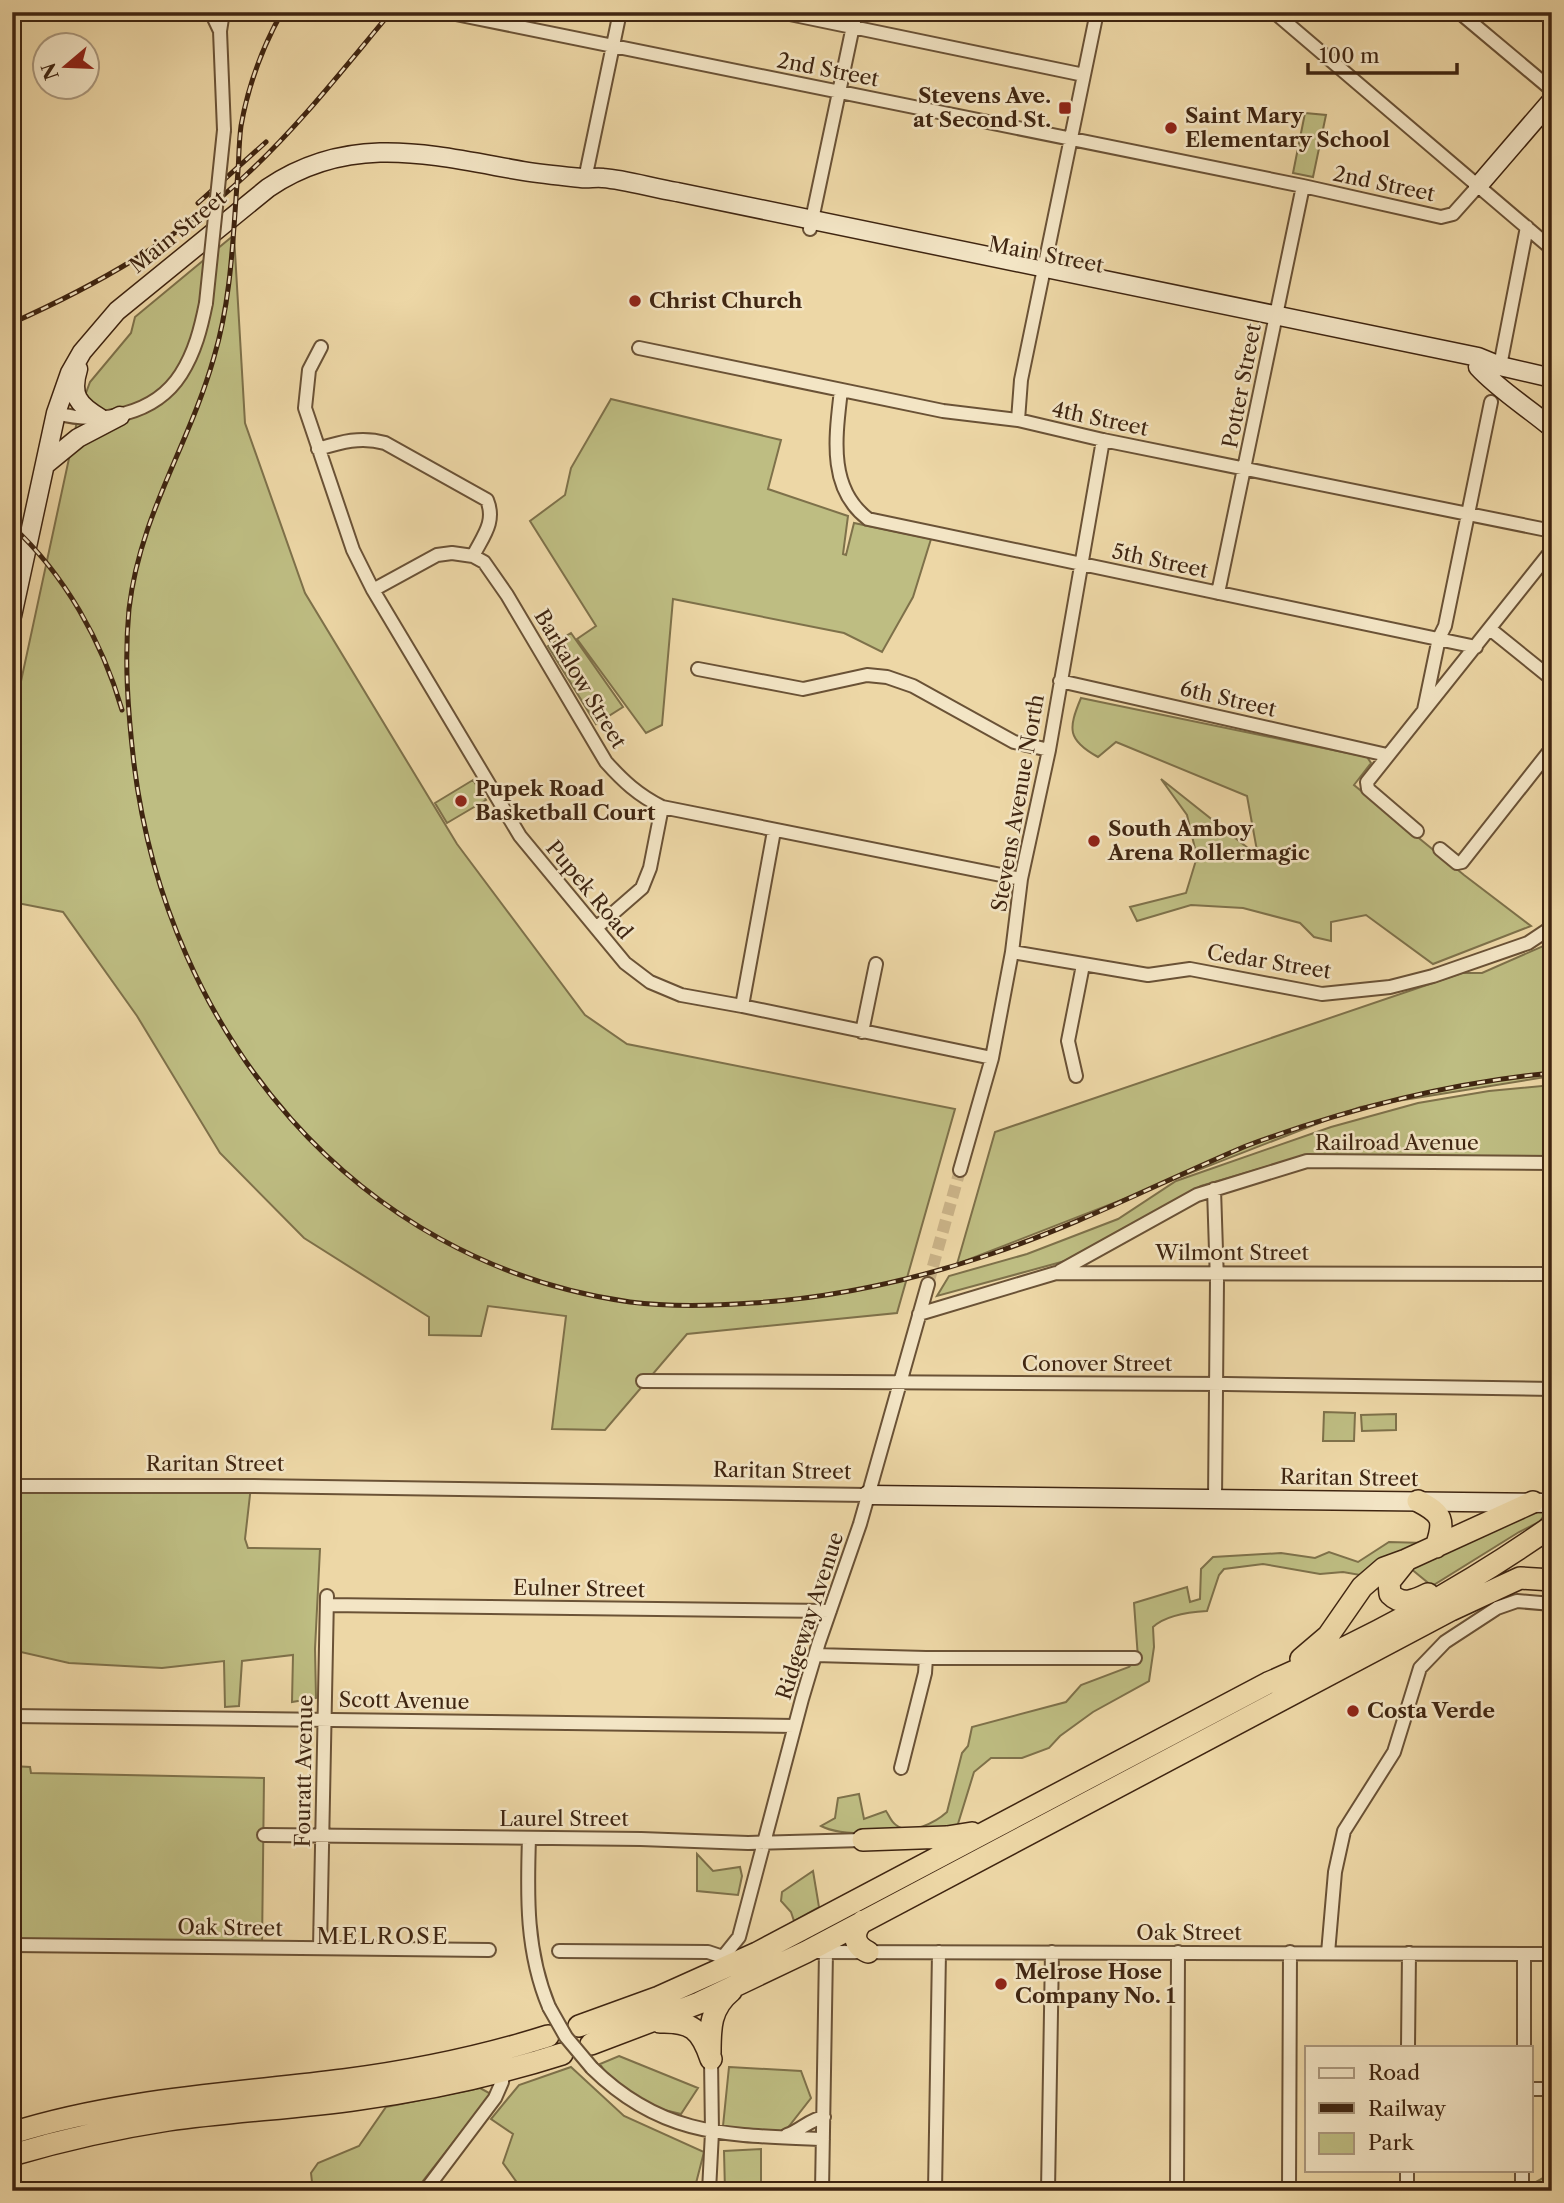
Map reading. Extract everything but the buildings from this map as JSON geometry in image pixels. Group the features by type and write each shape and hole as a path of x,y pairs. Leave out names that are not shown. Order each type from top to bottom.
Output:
{"highway":[{"path":"1418,1501 1440,1517 1441,1528 1436,1547"},
{"path":"1268,1683 1321,1643 1372,1576 1384,1568 1542,1503"},
{"path":"710,2059 702,2037 692,2027 674,2022 648,2023 585,2035 642,2004 773,1945 1268,1683 1332,1654 1476,1576 1552,1526"},
{"path":"1451,1610 1552,1542"},
{"path":"1406,1560 1394,1573 1388,1586 1392,1597 1401,1601 1416,1599 1476,1576"},
{"path":"648,2023 816,1952 863,1921 1451,1610 1520,1578 1552,1580"},
{"path":"863,1840 947,1837 997,1826"},
{"path":"863,1921 855,1936 860,1948 868,1952"},
{"path":"699,1980 723,1957"},
{"path":"710,2059 713,2013 719,2002 736,1986"},
{"path":"12,2121 71,2116 172,2098 383,2074 477,2055 548,2036"},
{"path":"12,2155 123,2128 360,2099 435,2086 562,2054"},
{"path":"12,2133 71,2116"},
{"path":"12,2169 123,2128"}],"main road":[{"path":"1478,186 1552,100"},
{"name":"Main Street","path":"12,616 56,413 70,373 82,352 117,311 268,188 284,177 318,162 359,153 419,153 585,179 601,187 811,225 1043,272 1274,320 1478,367 1500,366"},
{"name":"Main Street","path":"1274,320 1478,357 1500,366 1552,378"},
{"path":"82,352 75,379 76,394 79,403 100,418"},
{"path":"1500,366 1506,391"},
{"path":"1478,367 1493,383 1552,428"},
{"path":"45,465 78,438 120,416"},
{"name":"Raritan Street","path":"868,1495 1542,1503"}],"street":[{"path":"211,12 220,32"},
{"path":"56,413 81,418 120,416 146,404 180,377 196,342 206,303 224,130 220,32 223,12"},
{"name":"2nd Street","path":"446,12 1441,216 1453,214 1478,186"},
{"path":"585,179 620,12"},
{"path":"779,12 1084,75"},
{"path":"811,225 856,12"},
{"path":"1018,420 1021,380 1096,12"},
{"path":"1274,12 1552,249"},
{"path":"1459,12 1552,90"},
{"name":"Potter Street","path":"1218,593 1303,186"},
{"path":"1500,366 1527,228"},
{"name":"Pupek Road","path":"321,348 309,370 305,408 353,550 373,590 520,836 625,963 650,982 681,995 992,1058"},
{"name":"4th Street","path":"639,348 943,411 1018,420 1103,440 1552,531"},
{"name":"5th Street","path":"841,390 835,440 838,469 846,496 857,511 868,519 1476,647"},
{"path":"1423,714 1439,638 1445,626 1491,402"},
{"path":"318,449 343,442 370,439 385,443 487,500 492,512 491,522 473,556 452,553 437,555 373,590"},
{"name":"Stevens Avenue North","path":"960,1170 992,1058 1012,952 1021,880 1049,750 1103,440"},
{"path":"1416,831 1368,789 1367,782 1552,550"},
{"name":"Barkalow Street","path":"473,556 484,562 507,595 606,762 642,797 662,807 1021,880"},
{"path":"1490,629 1552,680"},
{"path":"698,669 803,689 867,675 887,677 913,686 1014,743 1049,750"},
{"name":"6th Street","path":"1060,681 1387,755"},
{"path":"1440,849 1457,863 1462,862 1552,748"},
{"path":"596,928 642,888 650,868 662,807"},
{"path":"742,1006 774,831"},
{"name":"Cedar Street","path":"1012,952 1148,975 1189,969 1322,994 1390,987 1433,976 1528,943 1552,928"},
{"path":"862,1032 876,964"},
{"path":"1076,1076 1068,1041 1083,965"},
{"name":"Railroad Avenue","path":"1056,1273 1197,1195 1307,1161 1552,1163"},
{"path":"1214,1189 1217,1272 1215,1499"},
{"name":"Wilmont Street","path":"919,1314 1056,1273 1552,1274"},
{"name":"Ridgeway Avenue","path":"723,1957 741,1929 794,1726 853,1546 928,1284"},
{"name":"Conover Street","path":"643,1381 1552,1389"},
{"name":"Raritan Street","path":"12,1486 251,1486 868,1495"},
{"name":"Eulner Street","path":"327,1600 830,1611"},
{"name":"Fouratt Avenue","path":"320,1948 327,1600"},
{"path":"1328,1953 1335,1872 1344,1831 1394,1752 1420,1668 1444,1642 1497,1608 1517,1601 1552,1604"},
{"path":"815,1656 1135,1658"},
{"path":"901,1768 925,1673 926,1658"},
{"name":"Scott Avenue","path":"12,1716 794,1726"},
{"name":"Laurel Street","path":"264,1835 764,1843 863,1840"},
{"path":"529,1838 527,1899 530,1942 537,1975 549,2007 566,2037 592,2068 622,2095 657,2115 712,2132 736,2136 823,2139"},
{"name":"Oak Street","path":"12,1945 489,1950"},
{"path":"559,1951 712,1952 723,1957"},
{"path":"816,1952 824,2117 822,2191"},
{"name":"Oak Street","path":"816,1952 1552,1954"},
{"path":"935,2191 939,1952"},
{"path":"1048,2191 1052,1952"},
{"path":"1177,2191 1178,1952"},
{"path":"1289,2191 1290,1952"},
{"path":"1408,2046 1409,1953"},
{"path":"1524,1954 1524,2046"},
{"path":"709,2191 712,2132 710,2059"},
{"path":"425,2191 495,2098 502,2082 503,2071"},
{"path":"1532,2089 1552,2089"},
{"path":"779,2137 824,2117"},
{"path":"1407,2191 1408,2172"},
{"path":"1522,2172 1522,2187"}],"green space":[{"path":"1305,113 1326,115 1313,177 1293,173"},
{"path":"234,235 245,423 305,593 457,844 585,1015 627,1044 955,1109 897,1313 687,1334 605,1430 552,1429 566,1316 488,1306 481,1336 429,1335 429,1317 304,1238 220,1153 137,1016 63,912 12,902 12,723 79,412 90,382 131,333 135,317"},
{"path":"611,399 781,440 768,489 848,516 843,554 846,555 854,523 931,539 913,597 882,652 844,633 673,599 662,725 646,733 577,639 596,626 530,521 565,495 571,468"},
{"path":"571,633 623,707 596,724 548,646"},
{"path":"1081,698 1367,757 1371,763 1354,785 1531,926 1433,964 1366,915 1331,922 1331,941 1314,937 1300,923 1243,908 1191,905 1137,921 1130,907 1186,893 1197,857 1187,815 1161,779 1258,856 1247,796 1116,742 1098,757 1080,745 1073,733 1072,726"},
{"name":"Pupek Road Basketball Court","path":"473,780 486,800 447,823 435,803"},
{"path":"1550,943 1552,1076 1360,1107 957,1264 995,1132 1462,973 1482,973"},
{"path":"1552,1085 1552,1156 1312,1156 1282,1162 1201,1186 1065,1261 937,1296 949,1276 1027,1254 1118,1219 1176,1181 1331,1127 1418,1103 1489,1091"},
{"path":"1324,1412 1355,1413 1354,1441 1323,1441"},
{"path":"1396,1414 1396,1430 1362,1431 1361,1415"},
{"path":"12,1486 251,1486 245,1539 248,1548 320,1549 315,1649 316,1698 292,1702 293,1655 242,1661 239,1706 225,1707 224,1661 162,1668 69,1663 12,1650"},
{"path":"1525,1512 1547,1512 1539,1522 1432,1586 1410,1568"},
{"path":"1389,1542 1425,1543 1360,1575 1343,1572 1320,1574 1263,1564 1224,1569 1219,1575 1207,1611 1171,1617 1153,1627 1154,1647 1149,1681 1093,1712 1060,1736 1049,1748 1022,1758 991,1758 974,1772 957,1827 868,1834 849,1833 821,1826 835,1818 838,1798 859,1794 864,1819 886,1811 894,1824 908,1829 923,1826 942,1816 947,1812 962,1753 968,1746 972,1727 1066,1702 1081,1685 1129,1667 1138,1658 1134,1603 1187,1587 1190,1602 1200,1599 1201,1569 1213,1557 1281,1553 1315,1558 1329,1552 1358,1562"},
{"path":"12,1766 30,1767 31,1773 264,1778 262,1947 12,1945"},
{"path":"697,1854 713,1871 740,1867 742,1876 738,1895 697,1891"},
{"path":"813,1871 819,1907 794,1921 791,1912 781,1901 782,1892"},
{"path":"619,2056 698,2088 681,2114 623,2100 600,2064"},
{"path":"571,2067 624,2116 704,2152 694,2191 523,2191 503,2163 513,2134 491,2119 519,2085"},
{"path":"729,2067 801,2071 811,2098 786,2130 753,2137 723,2126"},
{"path":"480,2088 491,2094 415,2191 313,2191 311,2173 318,2163 359,2146 386,2107"},
{"path":"761,2149 761,2183 800,2183 799,2191 725,2191 724,2151"},
{"path":"1552,2173 1552,2191 1520,2191"}],"tunnel":[{"path":"928,1284 960,1170"}],"railway":[{"path":"282,12 257,68 241,126 231,265 225,311 214,357 192,421 154,511 135,575 129,609 128,706 134,764 153,862 187,956 233,1042 291,1119 360,1185 441,1239 531,1279 645,1304 706,1305 782,1301 873,1286 933,1272 991,1254 1088,1217 1246,1146 1320,1121 1435,1091 1552,1073"},
{"path":"12,323 75,293 135,259 193,220 220,198 284,137 391,12"},
{"path":"198,203 266,142"},
{"path":"12,526 49,566 79,610 104,659 122,710"}],"place":[{"name":"Stevens Ave. at Second St.","path":"1065,108"},
{"name":"Saint Mary Elementary School","path":"1171,128"},
{"name":"Christ Church","path":"635,301"},
{"name":"Pupek Road Basketball Court","path":"461,801"},
{"name":"South Amboy Arena Rollermagic","path":"1094,841"},
{"name":"Costa Verde","path":"1353,1711"},
{"name":"Melrose Hose Company No. 1","path":"1001,1984"}],"district":[{"name":"MELROSE","path":"383,1936"}]}
